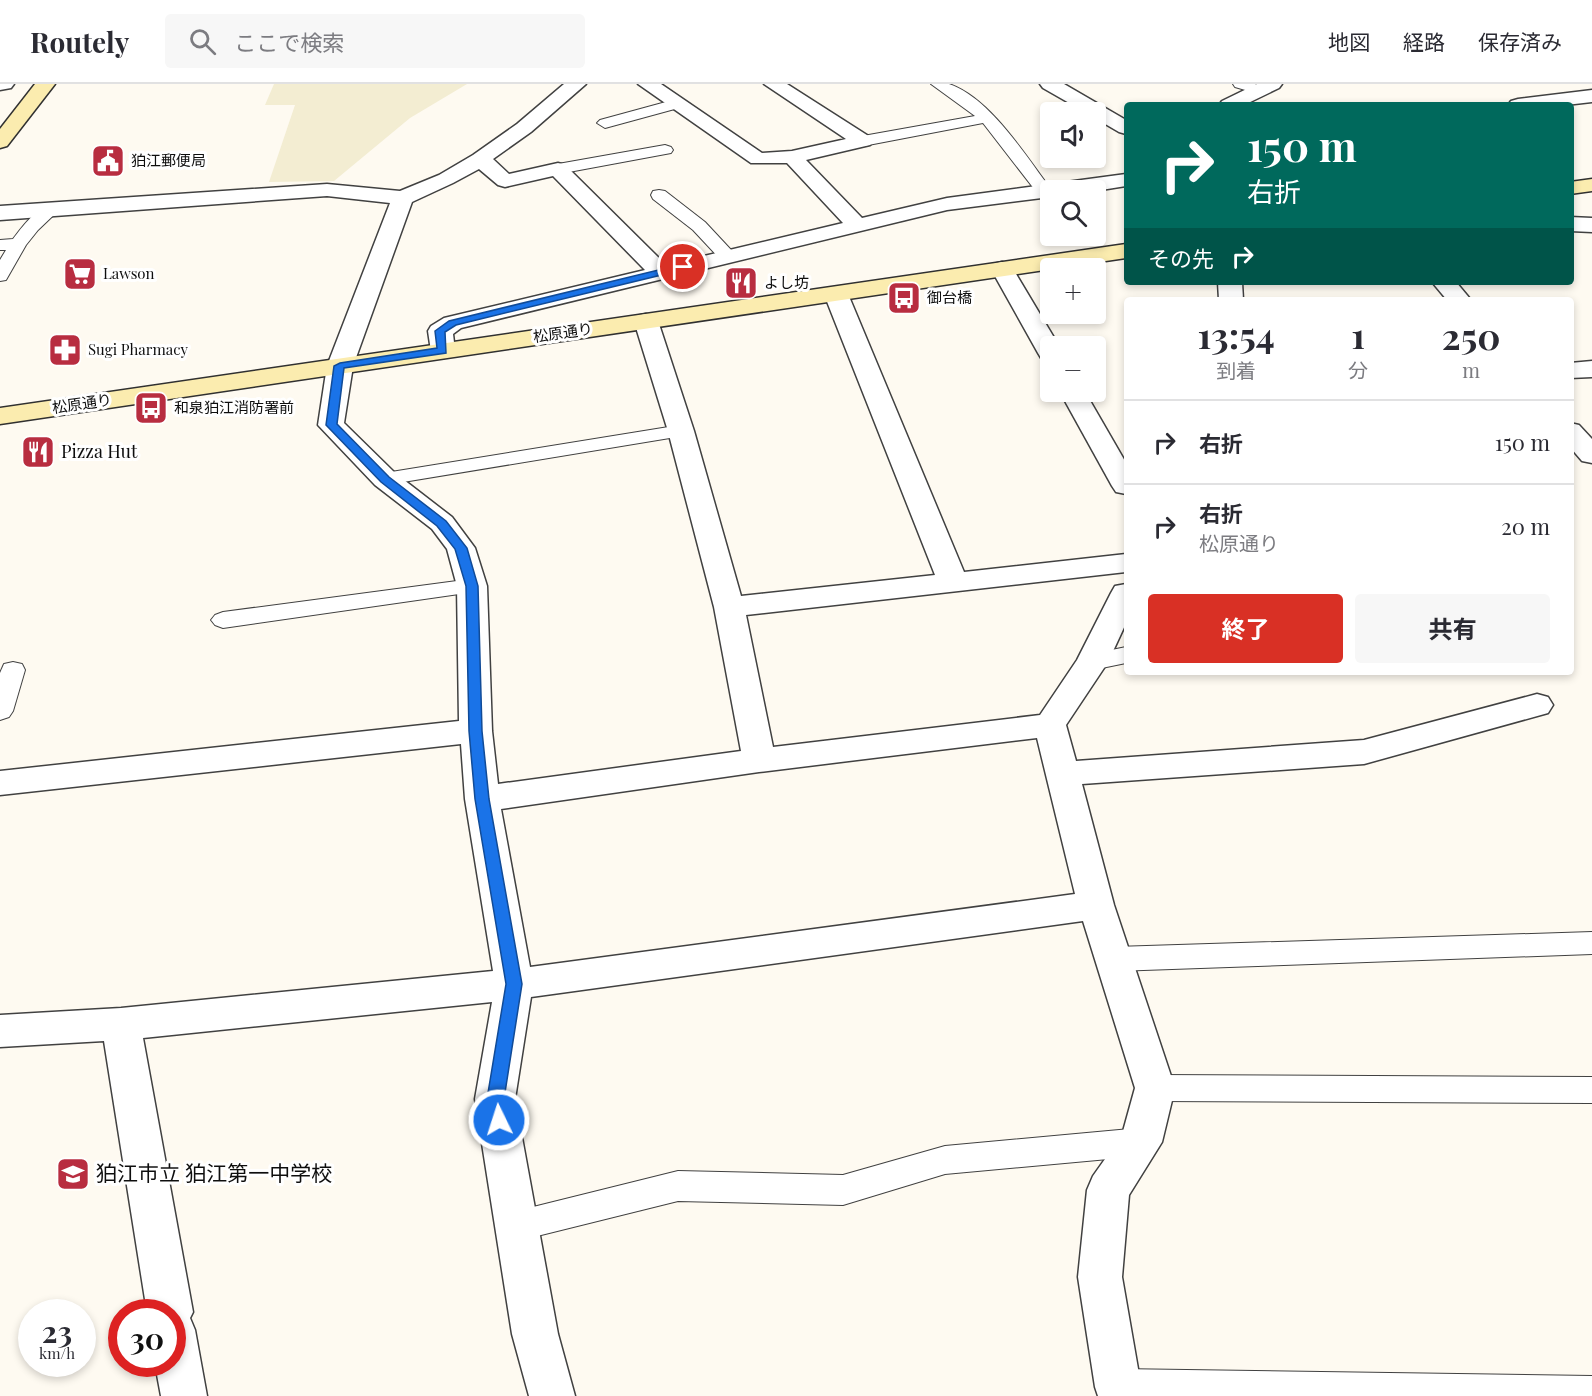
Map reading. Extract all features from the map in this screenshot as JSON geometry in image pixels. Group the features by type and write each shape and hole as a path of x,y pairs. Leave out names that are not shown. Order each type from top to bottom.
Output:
{"main road":[{"path":"0,142 45,84"},
{"path":"1574,187 1592,184"},
{"name":"松原通り","path":"0,416 1124,251"}],"street":[{"path":"0,213 327,190 403,198 446,179 480,159 524,128 576,84"},
{"path":"648,84 758,159 792,157 863,141"},
{"path":"774,84 863,141"},
{"path":"1050,84 1124,127"},
{"path":"1235,102 1265,87"},
{"path":"1543,102 1592,96"},
{"path":"792,157 858,226"},
{"path":"480,159 505,181 558,169 661,273"},
{"path":"1106,183 1124,180"},
{"path":"443,351 440,331 453,323 947,204 1040,192"},
{"path":"403,198 340,366 331,425 385,479 442,523 461,548 472,586 476,731 482,799 514,984 495,1099 535,1334 552,1396"},
{"path":"1574,224 1592,225"},
{"path":"1002,269 1040,336"},
{"path":"1446,285 1456,297"},
{"path":"836,294 953,582"},
{"path":"646,321 681,431 729,607 759,760"},
{"path":"1574,370 1592,369"},
{"path":"1078,402 1124,483"},
{"path":"1574,435 1592,455"},
{"path":"729,607 1124,563"},
{"path":"1120,1392 1100,1277 1108,1190 1141,1142 1155,1088 1096,905 1050,725 1092,662 1124,597"},
{"path":"1062,774 1364,752 1537,705"},
{"path":"482,799 759,760 1050,725"},
{"path":"0,783 476,731"},
{"path":"0,1031 121,1024 514,984 1096,905"},
{"path":"121,1024 168,1299"},
{"path":"181,1377 184,1396"}],"lane":[{"path":"938,84 967,101 987,118 1040,186"},
{"path":"1240,84 1265,87"},
{"path":"605,123 677,104"},
{"path":"863,141 987,118"},
{"path":"558,169 665,150"},
{"path":"659,195 699,226 727,256"},
{"path":"0,276 9,244 52,209"},
{"path":"385,479 681,431"},
{"path":"223,620 472,586"},
{"path":"1092,662 1124,655"},
{"path":"0,711 13,670"},
{"path":"1115,959 1592,942"},
{"path":"1155,1088 1592,1090"},
{"path":"517,1227 678,1186 843,1190 945,1160 1141,1142"},
{"path":"1120,1392 1592,1394"}],"shaded area":[{"path":"274,84 467,84 410,118 334,181 269,182 295,105 265,105"}],"place":[{"name":"狛江郵便局","path":"108,161"},
{"name":"Lawson","path":"80,274"},
{"name":"よし坊","path":"741,283"},
{"name":"御台橋","path":"904,298"},
{"name":"Sugi Pharmacy","path":"65,350"},
{"name":"和泉狛江消防署前","path":"151,408"},
{"name":"Pizza Hut","path":"38,452"},
{"name":"狛江市立 狛江第一中学校","path":"73,1174"}],"route":[{"path":"499,1120 495,1099 514,984 482,799 476,731 472,586 461,548 442,523 385,479 331,425 340,366 443,351 440,331 453,323 683,267"}]}
